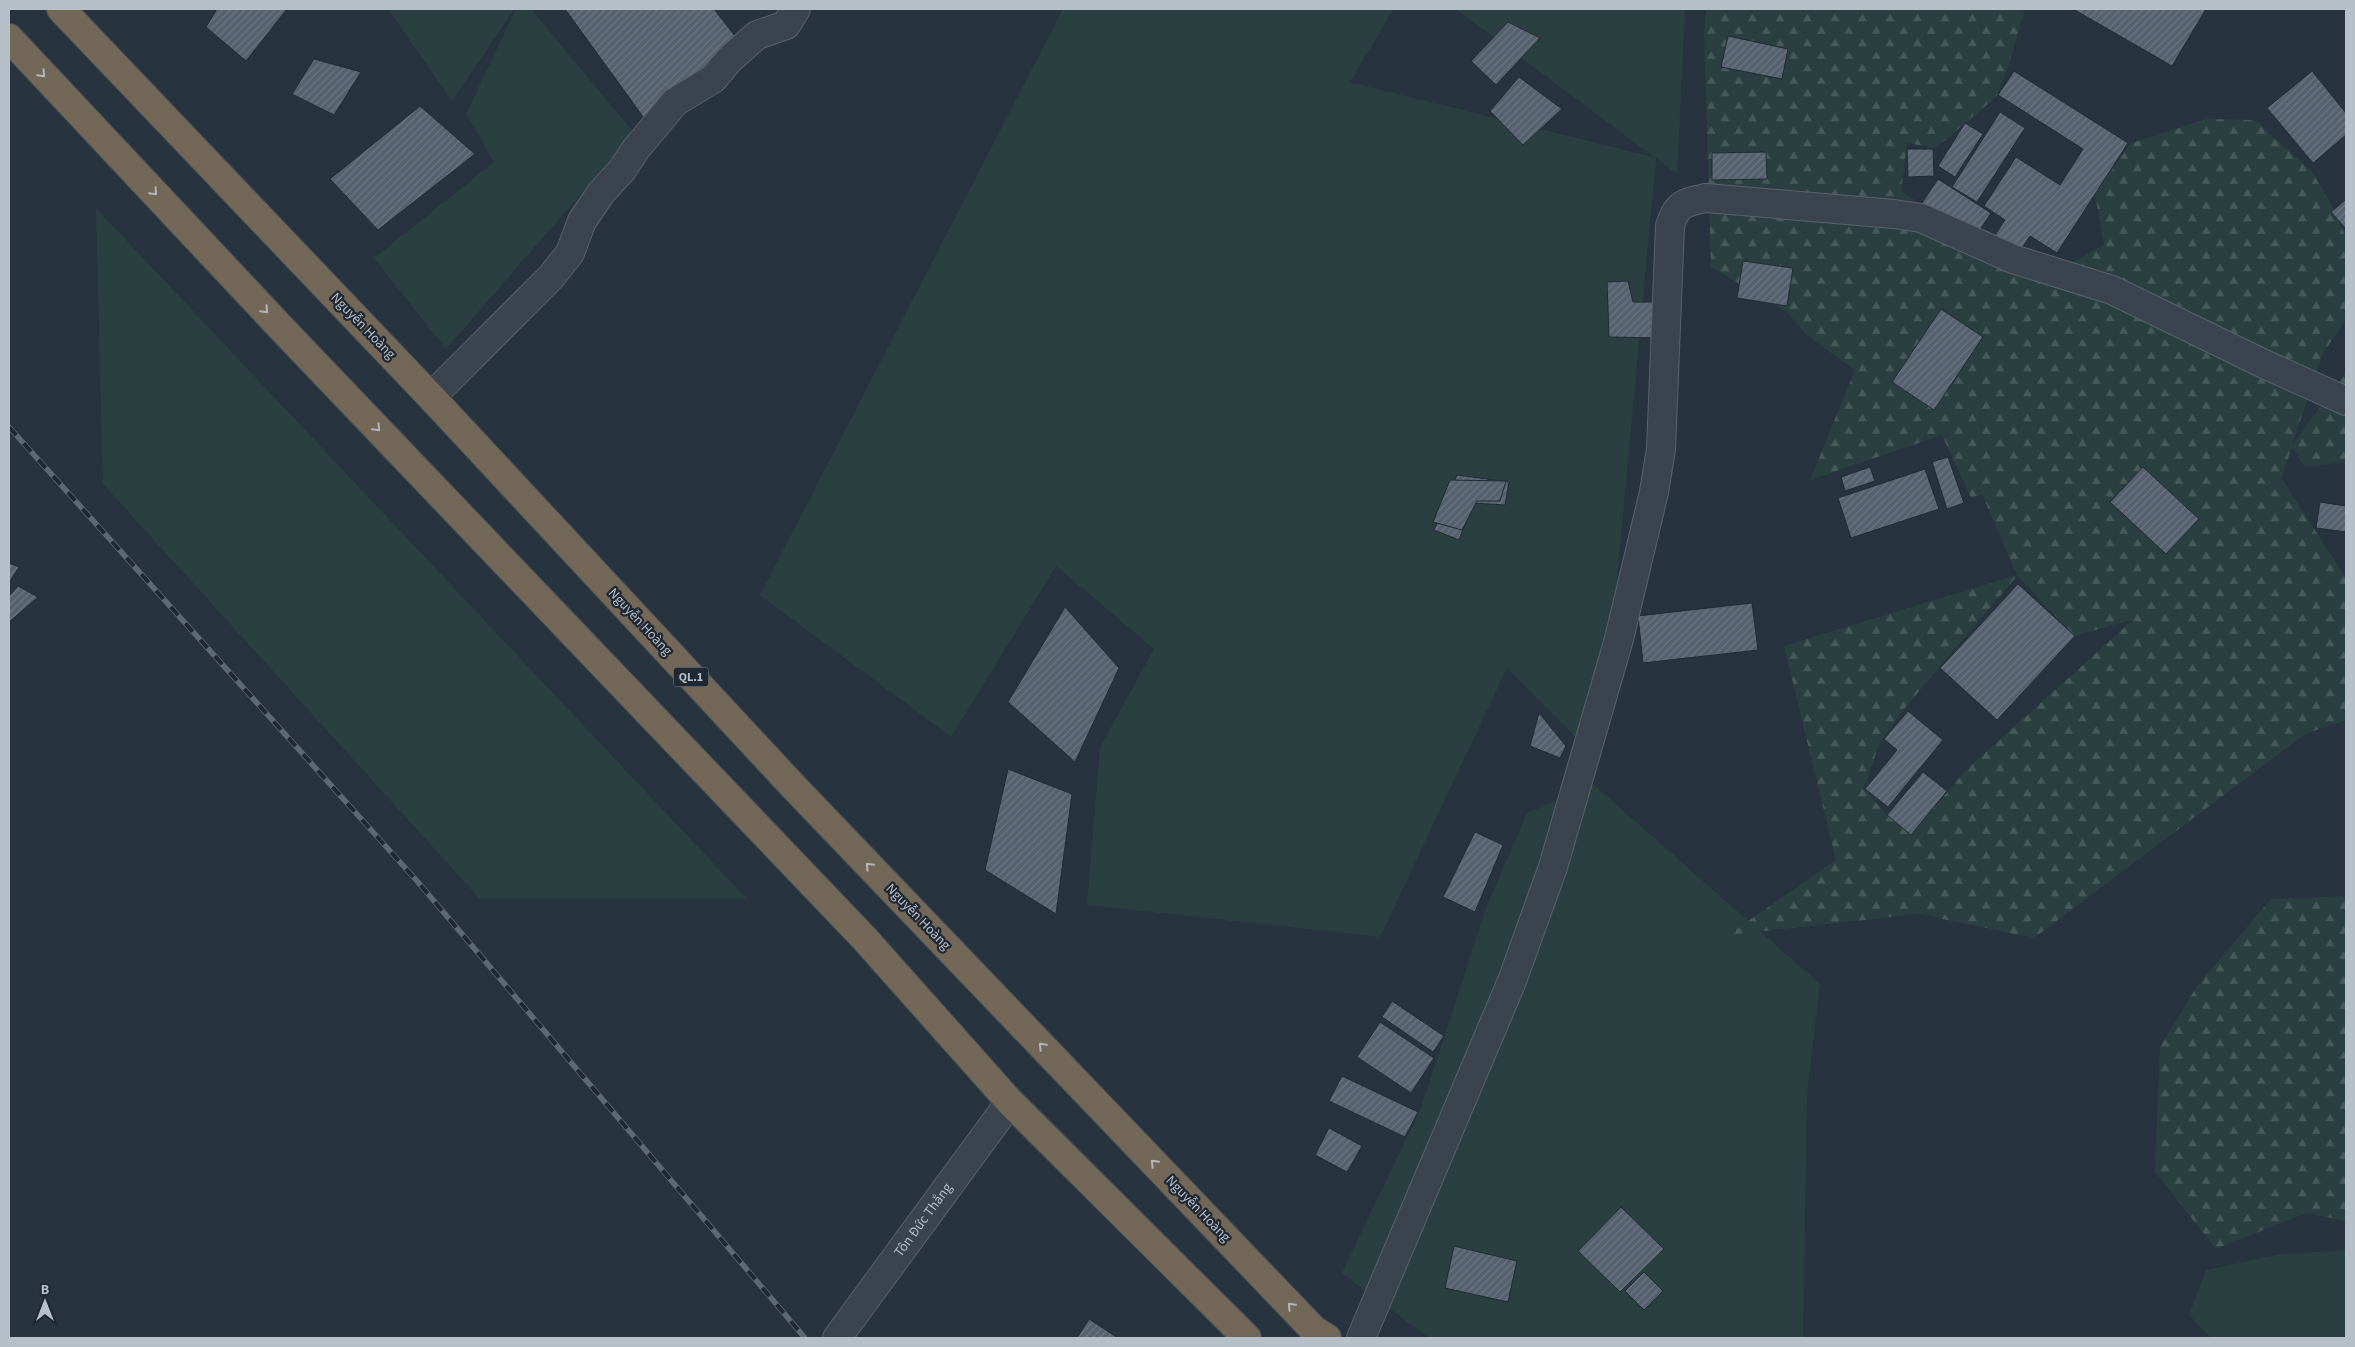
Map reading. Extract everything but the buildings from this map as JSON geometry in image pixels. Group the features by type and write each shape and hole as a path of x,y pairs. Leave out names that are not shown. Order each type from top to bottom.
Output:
{"highway":[{"name":"Nguyễn Hoàng","path":"61,9 431,397 799,792 1314,1330 1327,1338"},
{"path":"9,38 299,346 864,938 1010,1102 1247,1338"}],"street":[{"path":"431,397 551,277 570,253 582,222 601,193 622,170 636,149 675,102 713,79 729,60 757,35 786,25 796,9"},
{"path":"1361,1338 1512,981 1534,923 1619,639 1642,547 1661,449 1670,226 1674,211 1684,202 1706,198 1921,218 2013,259 2112,290 2262,363 2346,401"},
{"name":"Tôn Đức Thắng","path":"837,1338 1010,1102"}],"green space":[{"path":"388,9 514,9 452,101"},
{"path":"516,9 531,9 634,133 446,349 374,258 494,162 466,114"},
{"path":"1063,9 1394,9 1350,82 1654,157 1456,9 1685,9 1677,174 1656,158 1600,762 1507,668 1380,937 1087,905 1100,747 1154,649 1056,566 951,737 760,595"},
{"path":"1706,9 2025,9 2008,67 1996,97 1936,148 1907,143 1901,191 2038,282 2104,245 2095,194 2131,143 2206,119 2255,120 2312,172 2330,202 2346,237 2346,319 2322,355 2292,445 2346,372 2346,462 2305,467 2292,447 2281,478 2346,578 2346,720 2305,734 2034,938 1918,914 1728,935 1836,860 1784,646 2017,575 1982,494 1971,498 1942,435 1810,480 1855,370 1806,335 1788,313 1711,267 1704,33","holes":["1941,309 1983,337 1934,410 1893,382","2143,467 2199,519 2166,554 2110,502","2017,576 2075,636 2134,619 1966,770 1911,835 1887,815 1864,789 1879,744 1904,709"]},
{"path":"96,208 747,899 480,899 103,484"},
{"path":"1594,785 1820,984 1807,1095 1803,1338 1429,1338 1342,1273 1421,1108 1486,908 1527,813"},
{"path":"2346,896 2346,1221 2306,1213 2216,1249 2155,1172 2160,1047 2197,986 2271,899"},
{"path":"2346,1250 2346,1338 2211,1338 2189,1315 2206,1270 2280,1254"}],"railway":[{"path":"9,427 417,881 805,1338"}]}
